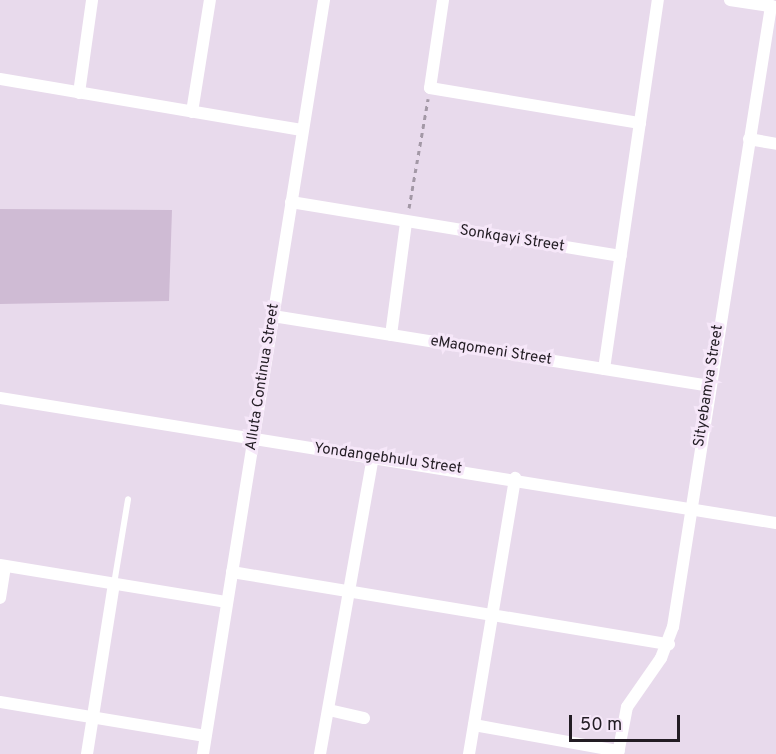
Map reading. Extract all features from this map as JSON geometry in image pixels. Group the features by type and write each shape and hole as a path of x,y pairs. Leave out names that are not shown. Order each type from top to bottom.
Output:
{"street":[{"path":"79,93 92,0"},
{"path":"192,112 210,0"},
{"name":"Alluta Continua Street","path":"202,754 324,0"},
{"path":"443,0 430,88 640,123"},
{"path":"604,369 658,0"},
{"path":"730,0 773,6"},
{"name":"Sityebamva Street","path":"619,753 627,707 669,644 748,139 773,6"},
{"path":"0,79 302,130"},
{"path":"748,139 776,144"},
{"name":"Sonkqayi Street","path":"291,202 621,256"},
{"path":"391,335 406,222"},
{"name":"eMaqomeni Street","path":"273,316 709,386"},
{"name":"Yondangebhulu Street","path":"0,398 253,440 515,478 776,523"},
{"path":"320,754 373,457"},
{"path":"469,754 515,478"},
{"path":"0,598 2,566 227,602"},
{"path":"232,572 669,644"},
{"path":"87,754 114,584"},
{"path":"0,702 205,736"},
{"path":"329,710 364,718"},
{"path":"474,725 619,753"}],"lane":[{"path":"114,584 128,499"}],"path":[{"path":"406,222 430,88"}],"shaded area":[{"path":"0,209 172,210 169,301 0,304"}]}
